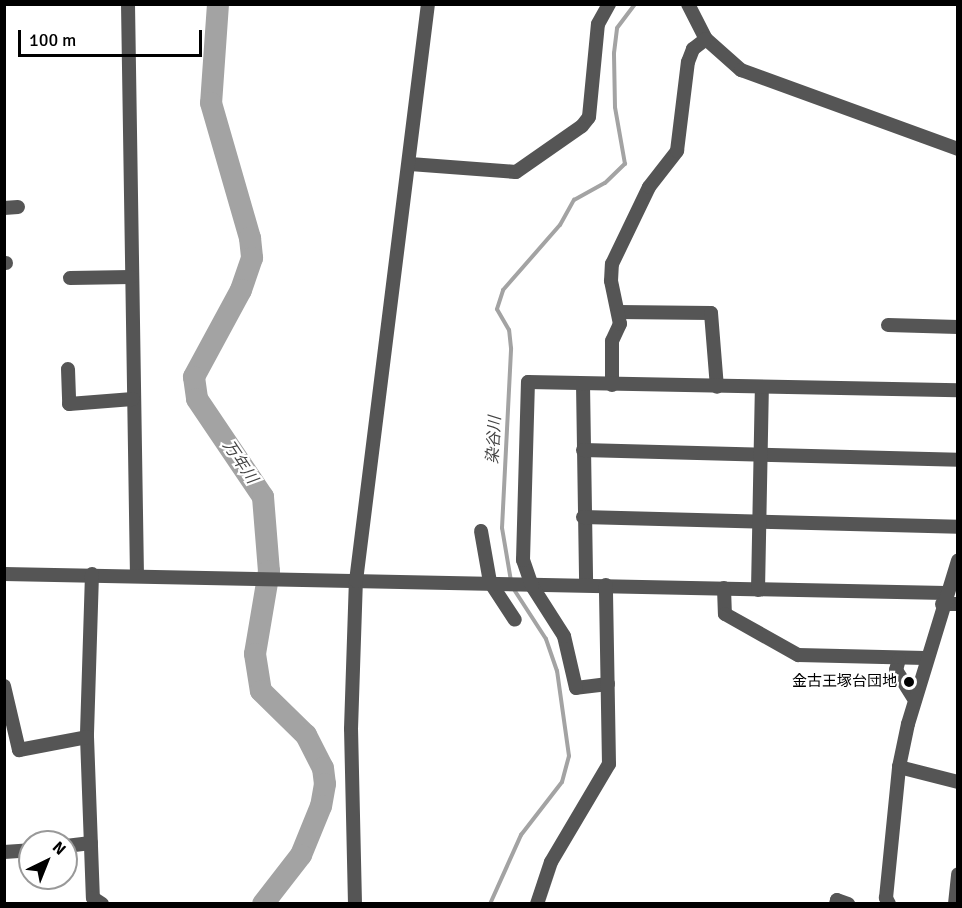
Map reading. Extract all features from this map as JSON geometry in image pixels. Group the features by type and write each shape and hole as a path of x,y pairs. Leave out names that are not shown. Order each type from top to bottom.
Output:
{"street":[{"path":"128,4 137,574"},
{"path":"355,903 351,729 356,581 410,164 428,4"},
{"path":"410,164 516,172 582,126 589,117 598,24 609,4"},
{"path":"688,4 706,39 741,70 957,149"},
{"path":"612,385 612,341 620,324 611,281 612,264 649,187 677,151 688,62 693,49 706,39"},
{"path":"70,278 131,277"},
{"path":"618,312 711,313 717,387"},
{"path":"888,325 957,327"},
{"path":"68,369 69,404 133,399"},
{"path":"608,684 576,688 564,636 525,582 520,542 528,382 957,390"},
{"path":"584,384 583,517 586,585"},
{"path":"758,590 762,387"},
{"path":"583,450 762,457 957,460"},
{"path":"583,517 957,527"},
{"path":"481,531 497,582 515,620"},
{"path":"889,903 886,898 899,767 913,697 957,560"},
{"path":"4,574 137,574 260,579 525,582 724,588 944,599 957,604"},
{"path":"92,574 87,737 93,898 102,903"},
{"path":"537,903 551,862 609,764 606,585"},
{"path":"724,588 725,614 798,655 925,658"},
{"path":"899,659 896,670 913,697"},
{"path":"4,686 19,750 87,737"},
{"path":"899,767 957,782"},
{"path":"78,845 91,843"},
{"path":"955,903 957,874"},
{"path":"836,903 837,900 848,903"}],"waterway":[{"name":"万年川","path":"218,4 211,103 250,238 252,258 241,290 194,377 197,399 263,497 269,571 255,654 261,691 306,735 323,768 325,784 321,806 301,855 263,904"},
{"name":"染谷川","path":"511,581 502,528 511,348 509,330 497,309 503,290 560,225 574,200 605,183 625,164 615,107 614,53 617,28 635,4"},
{"name":"染谷川","path":"490,904 521,835 562,782 569,756 557,671 546,639 513,588"}],"place":[{"name":"金古王塚台団地","path":"909,682"}]}
